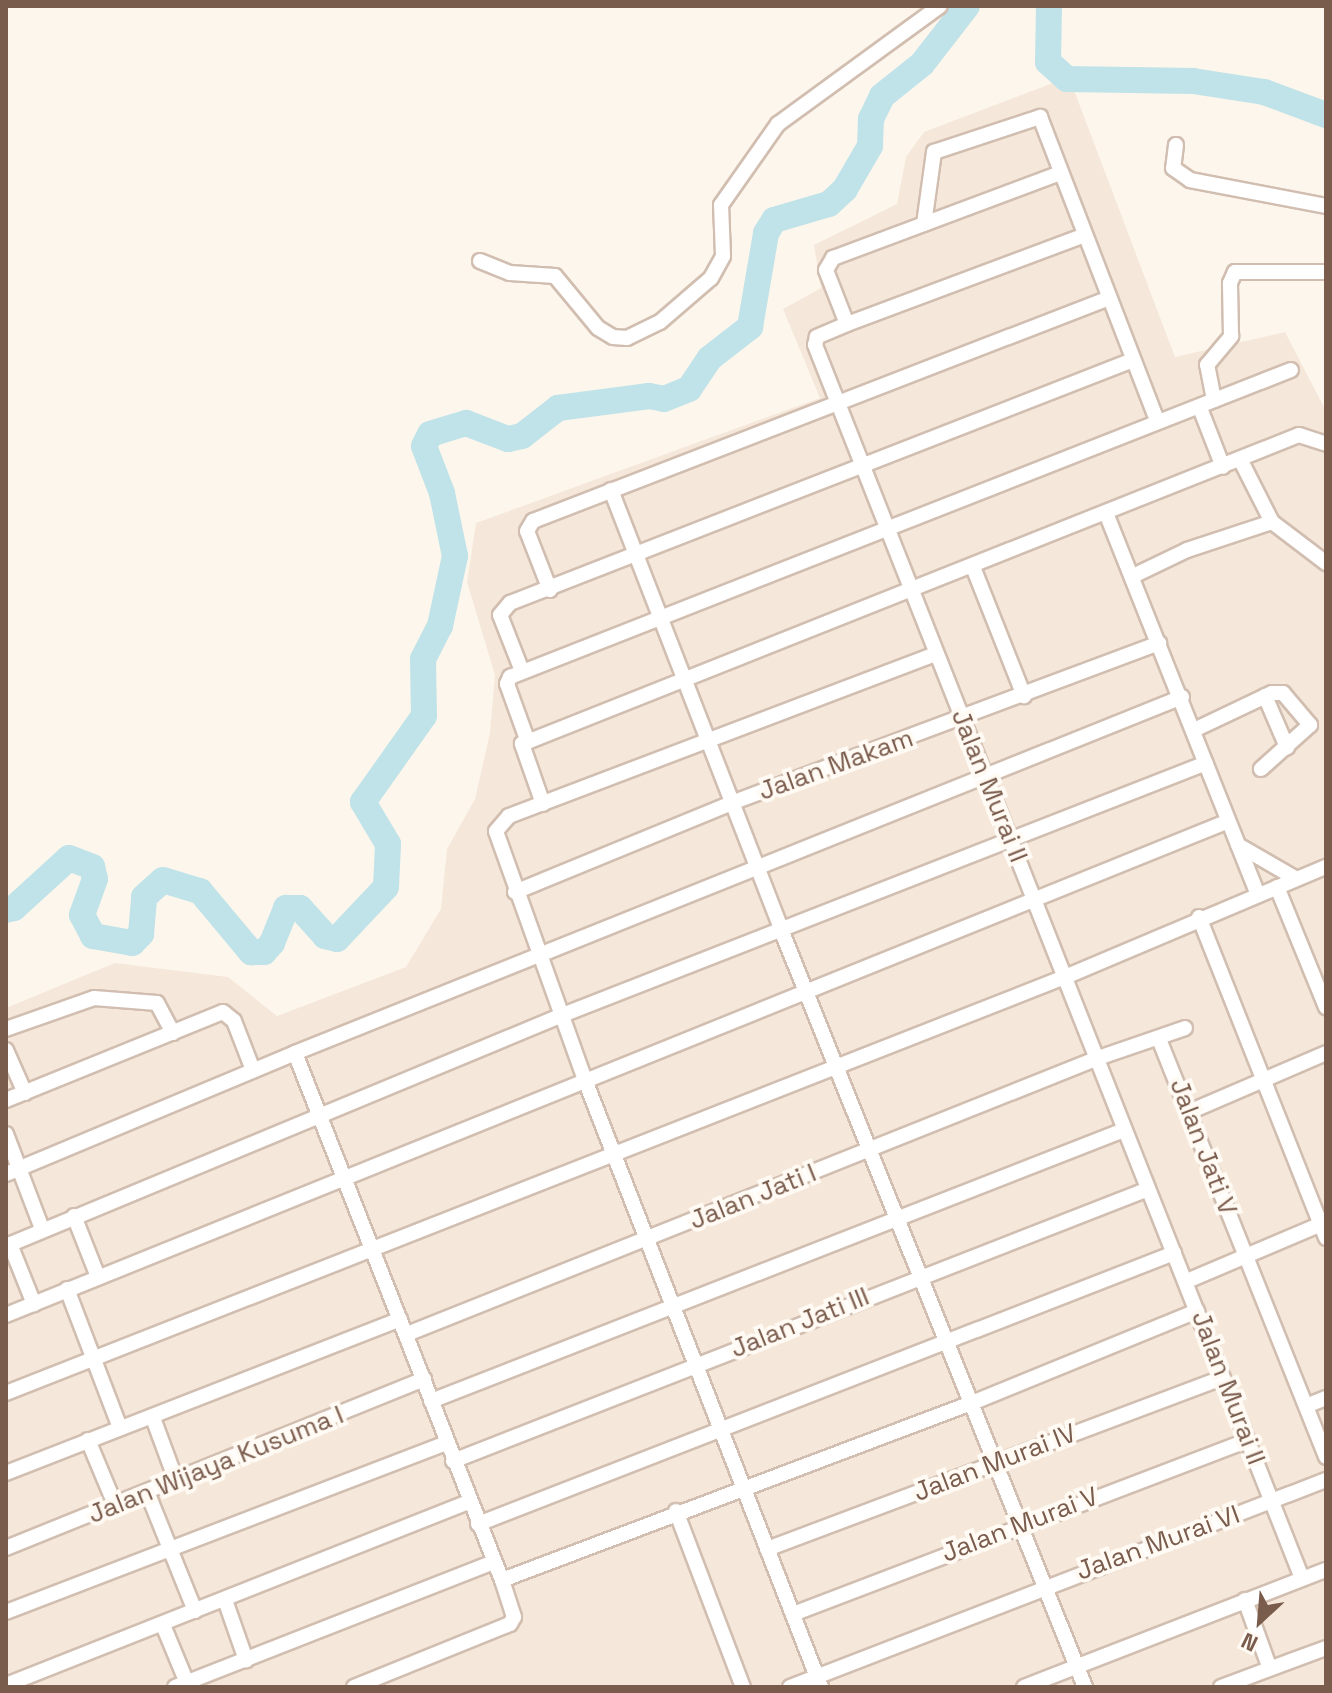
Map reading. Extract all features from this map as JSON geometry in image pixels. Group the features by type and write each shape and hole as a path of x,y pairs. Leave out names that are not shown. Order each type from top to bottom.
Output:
{"street":[{"path":"480,261 510,273 555,276 598,328 613,337 627,338 660,322 711,278 723,256 721,205 778,124 940,6"},
{"path":"924,224 934,152 1039,116 1058,174 1157,421"},
{"path":"1176,145 1173,168 1190,180 1326,206"},
{"path":"847,324 826,270 829,263 1058,174"},
{"name":"Jalan Murai II","path":"1085,235 847,324 815,341 861,470 913,591 961,721 1011,838 1302,1578"},
{"path":"1214,400 1207,365 1231,336 1230,283 1235,272 1326,272"},
{"path":"550,590 529,524 611,490 839,406 1109,298"},
{"path":"522,671 501,610 1133,360"},
{"path":"528,742 507,684 522,671 1291,370"},
{"path":"1200,408 1223,467"},
{"path":"543,804 520,749 528,742 685,683 1299,435 1326,444"},
{"path":"1241,461 1272,522 1326,563"},
{"path":"611,490 782,932 974,1402 1085,1687"},
{"path":"1106,513 1182,697 1226,822 1258,894"},
{"path":"1133,576 1187,550 1272,522"},
{"path":"973,567 1024,696"},
{"name":"Jalan Makam","path":"515,892 734,802 961,721 1159,643"},
{"path":"819,1682 647,1241 618,1154 585,1080 565,1014 515,892 496,831 509,816 936,654"},
{"path":"1194,730 1265,696 1283,693 1310,721 1287,747 1261,769"},
{"path":"1265,696 1287,747"},
{"path":"13,1171 541,952 759,868 1182,697"},
{"path":"34,1304 8,1245 42,1229 565,1014 782,932 1011,838 1206,763"},
{"path":"6,1315 343,1175 807,993 1226,822"},
{"path":"1238,845 1295,878"},
{"path":"6,1393 373,1247 618,1154 836,1064 1065,977 1199,917 1326,867"},
{"path":"1277,887 1326,1007"},
{"path":"1187,1281 1245,1255 1324,1228 1199,917"},
{"path":"6,1029 94,998 157,1003 173,1033"},
{"path":"6,1100 228,1013 253,1070"},
{"name":"Jalan Jati I","path":"407,1334 647,1241 1098,1058 1185,1028"},
{"name":"Jalan Jati V","path":"1159,1039 1326,1457"},
{"path":"6,1050 25,1093"},
{"path":"295,1053 407,1334 514,1617 510,1624 354,1687"},
{"path":"1189,1112 1326,1053"},
{"path":"431,1401 898,1215 1124,1130"},
{"path":"6,1134 13,1171 42,1229"},
{"name":"Jalan Jati III","path":"453,1461 922,1274 1148,1189"},
{"path":"74,1216 98,1277"},
{"path":"478,1524 719,1426 1174,1253"},
{"path":"67,1289 120,1428"},
{"path":"502,1580 676,1511 974,1402 1197,1311"},
{"path":"6,1473 400,1319"},
{"name":"Jalan Murai IV","path":"767,1549 1223,1378"},
{"name":"Jalan Wijaya Kusuma I","path":"6,1548 177,1483 424,1379"},
{"path":"1306,1406 1326,1398"},
{"path":"153,1418 177,1483"},
{"path":"88,1440 116,1507"},
{"name":"Jalan Murai V","path":"793,1614 1020,1524 1248,1440"},
{"path":"6,1612 446,1443"},
{"name":"Jalan Murai VI","path":"790,1687 819,1682 1043,1585 1326,1480"},
{"path":"148,1494 195,1611"},
{"path":"6,1685 469,1502"},
{"path":"676,1511 743,1687"},
{"path":"163,1625 181,1685 219,1680 246,1660 494,1562"},
{"path":"1024,1687 1326,1570"},
{"path":"225,1600 246,1660"},
{"path":"1245,1600 1270,1669"},
{"path":"1221,1687 1326,1648"}],"shaded area":[{"path":"1069,77 1175,357 1285,332 1326,411 1326,1687 6,1687 6,1008 115,963 228,977 277,1016 406,967 441,909 447,849 475,799 490,733 495,675 467,582 476,523 820,398 783,309 821,288 814,245 897,204 906,157 924,132"}],"waterway":[{"path":"6,910 14,908 69,858 92,867 95,879 82,915 93,936 132,943 141,934 144,897 163,880 200,891 251,952 264,952 272,943 286,908 300,908 325,936 337,939 386,887 388,844 363,802 424,716 423,659 440,626 455,556 442,493 424,446 430,434 466,423 508,439 522,436 558,408 649,396 664,399 689,389 710,358 750,327 766,233 774,220 829,204 845,189 870,146 871,119 882,96 922,64 967,6"},
{"path":"1049,6 1048,62 1067,79 1193,81 1264,92 1326,115"}]}
